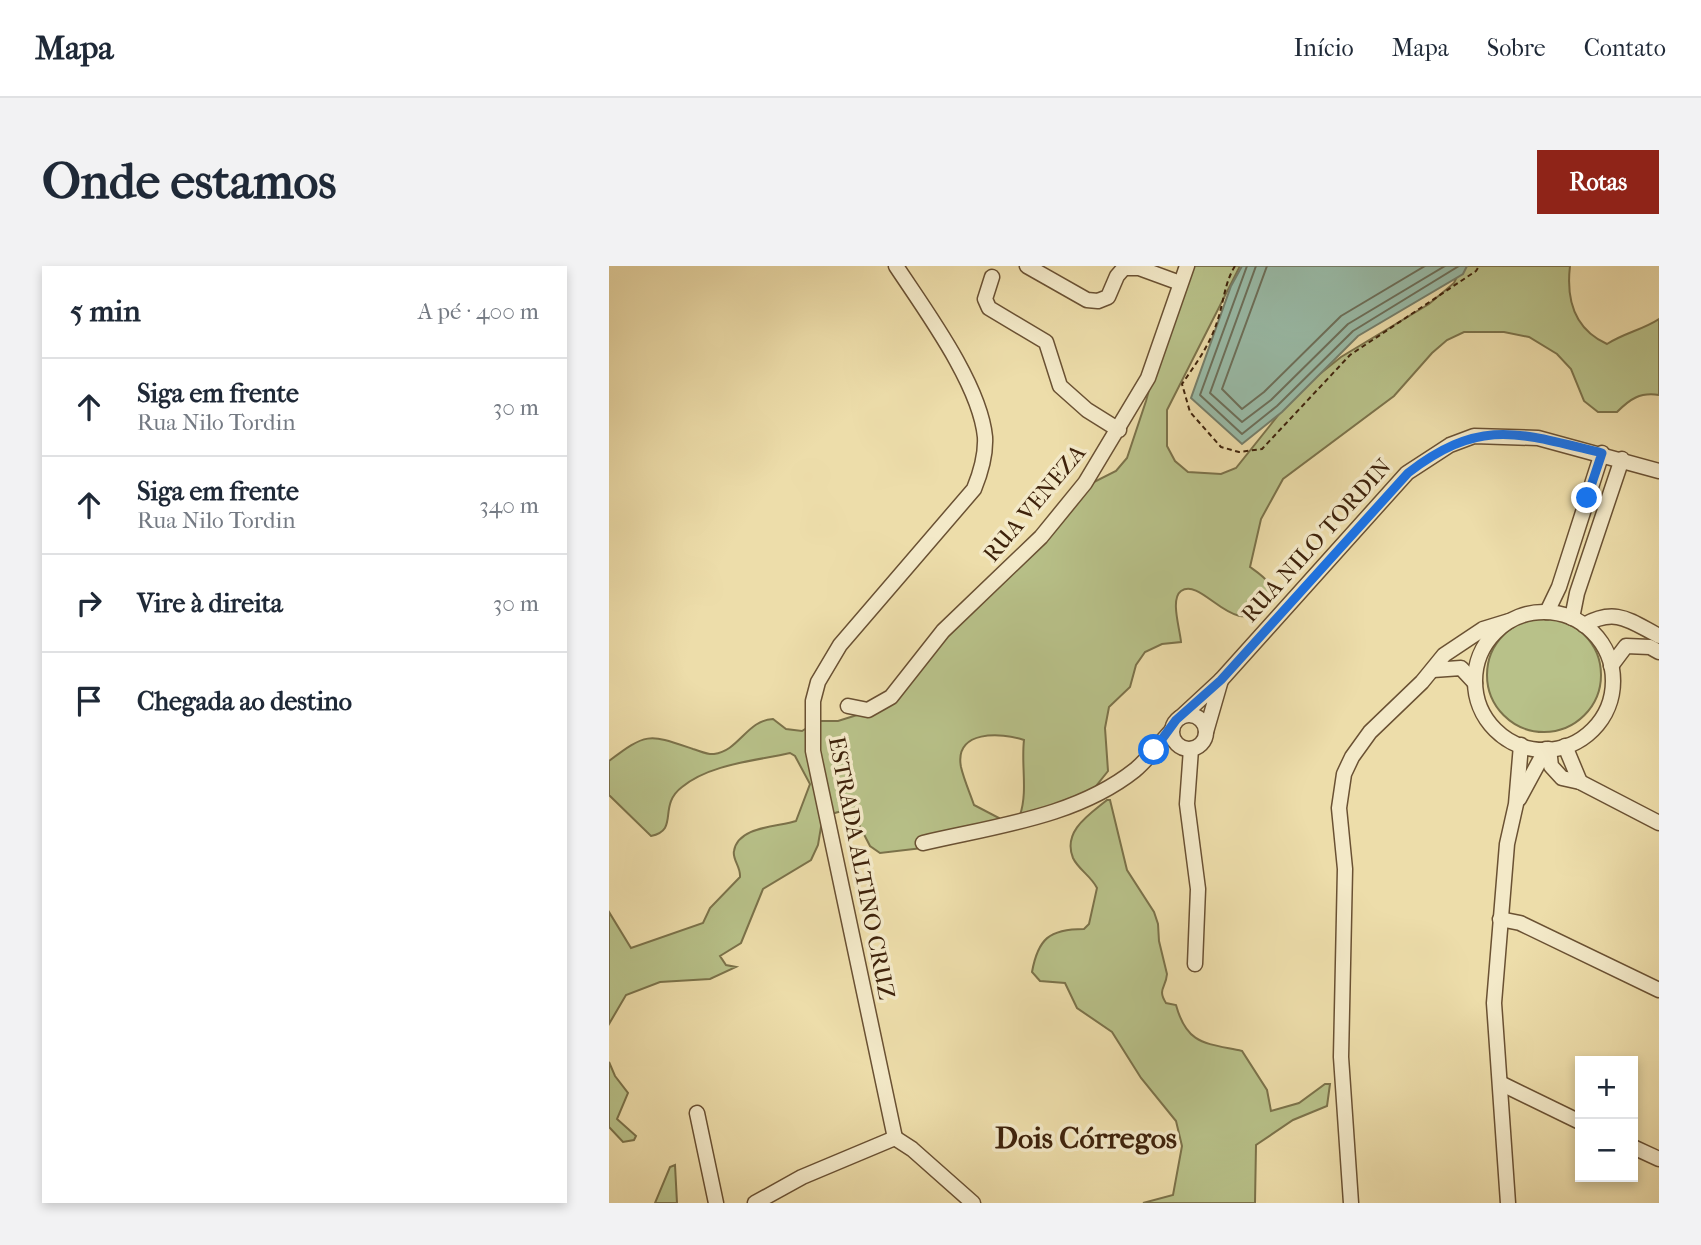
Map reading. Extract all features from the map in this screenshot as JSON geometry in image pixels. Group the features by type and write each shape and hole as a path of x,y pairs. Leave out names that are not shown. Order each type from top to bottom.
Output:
{"street":[{"name":"ESTRADA ALTINO CRUZ","path":"895,1138 817,773 811,736 813,701 818,682 841,645 974,489 984,461 985,447 980,419 956,362 897,266"},
{"path":"1027,266 1087,300 1098,301 1108,297 1117,276 1124,268 1139,268 1180,283"},
{"name":"RUA VENEZA","path":"848,706 868,710 891,697 943,631 1041,537 1085,484 1148,378 1187,266"},
{"path":"992,277 985,299 989,308 1046,342 1060,386 1087,410 1119,430"},
{"name":"RUA NILO TORDIN","path":"1181,717 1221,680 1408,473 1431,455 1474,436 1498,435 1538,438 1602,453 1659,471"},
{"path":"1547,612 1559,587 1602,453"},
{"path":"1578,621 1577,593 1622,459"},
{"path":"1351,1203 1341,1057 1345,869 1340,792 1352,757 1370,732 1433,670 1444,655 1483,629 1527,614 1547,612 1578,621 1602,643 1611,666 1613,685 1609,704 1599,722 1586,735 1565,746 1547,749 1521,745 1495,729 1484,715 1475,683 1461,668 1433,670"},
{"path":"1578,621 1614,615 1659,636"},
{"path":"1475,683 1482,650 1493,634 1509,621"},
{"path":"1611,666 1626,646 1650,647 1659,652"},
{"name":"RUA NILO TORDIN","path":"1206,732 1221,680"},
{"path":"923,843 1058,811 1087,799 1136,769 1181,717 1198,718 1206,732 1203,742 1191,749 1178,746 1171,730"},
{"path":"1508,1203 1502,1084 1494,1003 1507,844 1516,804 1521,745"},
{"path":"1565,746 1580,782"},
{"path":"1191,749 1187,804 1198,889 1195,964"},
{"path":"1547,749 1556,774 1580,782 1659,823"},
{"path":"1516,804 1547,749"},
{"path":"1500,919 1520,923 1659,990"},
{"path":"1502,1084 1575,1120"},
{"path":"697,1113 716,1203"},
{"path":"755,1203 802,1177 895,1138 912,1149 973,1203"},
{"path":"1638,1149 1659,1159"}],"path":[{"path":"1235,266 1228,276 1217,324 1202,356 1182,384 1190,412 1221,447 1239,452 1262,449 1350,355 1476,271 1479,266"}],"green space":[{"path":"1179,266 1240,266 1167,410 1167,446 1175,461 1188,472 1221,474 1236,468 1296,393 1341,357 1429,304 1454,283 1462,266 1570,266 1569,290 1575,312 1587,330 1607,344 1659,319 1659,395 1636,398 1617,412 1598,412 1584,401 1571,369 1557,354 1529,337 1504,332 1464,332 1447,340 1394,396 1283,479 1261,519 1250,567 1271,587 1270,598 1266,604 1254,614 1243,616 1231,613 1199,592 1190,589 1181,591 1176,607 1181,642 1162,644 1145,652 1136,665 1130,687 1109,707 1105,728 1108,771 1088,796 1020,815 1024,797 1024,740 992,735 972,740 961,755 965,782 974,805 999,818 1003,826 931,847 880,853 870,846 853,813 844,811 833,814 822,821 818,845 811,860 763,889 741,943 720,956 726,965 736,967 710,979 660,982 626,995 609,1024 609,912 631,948 703,923 710,908 740,877 734,854 737,843 751,832 796,821 810,784 795,756 790,753 719,768 693,779 675,794 665,828 651,836 609,795 609,761 632,745 649,738 667,740 714,754 723,752 756,724 764,721 773,719 786,729 802,731 818,721 838,721 857,715 881,702 1084,487 1116,471 1127,458 1173,303"},
{"path":"1544,618 1566,622 1576,627 1592,643 1597,653 1601,675 1597,697 1592,707 1576,723 1566,728 1544,732 1522,728 1512,723 1496,707 1491,697 1487,675 1491,653 1496,643 1512,627 1522,622"},
{"path":"1110,800 1127,870 1154,912 1158,924 1167,974 1162,991 1166,1003 1176,1005 1186,1028 1199,1040 1242,1051 1267,1090 1271,1111 1299,1103 1325,1084 1330,1084 1327,1106 1293,1120 1256,1145 1255,1203 1143,1203 1173,1195 1182,1146 1176,1121 1141,1078 1112,1032 1077,1008 1065,983 1040,981 1032,972 1038,951 1047,938 1062,931 1084,929 1089,924 1097,888 1073,858 1071,840 1079,824"},
{"path":"609,1062 615,1076 628,1093 617,1119 636,1136 634,1140 623,1142 609,1127"},
{"path":"675,1165 677,1203 655,1203 670,1167"}],"water":[{"path":"1242,266 1467,266 1463,274 1358,336 1282,412 1242,444 1191,398 1231,286"}],"district":[{"name":"Dois Córregos","path":"1086,1138"}],"route":[{"path":"1154,750 1176,720 1221,680 1408,473 1431,455 1474,436 1498,435 1538,438 1602,453 1587,498"}]}
